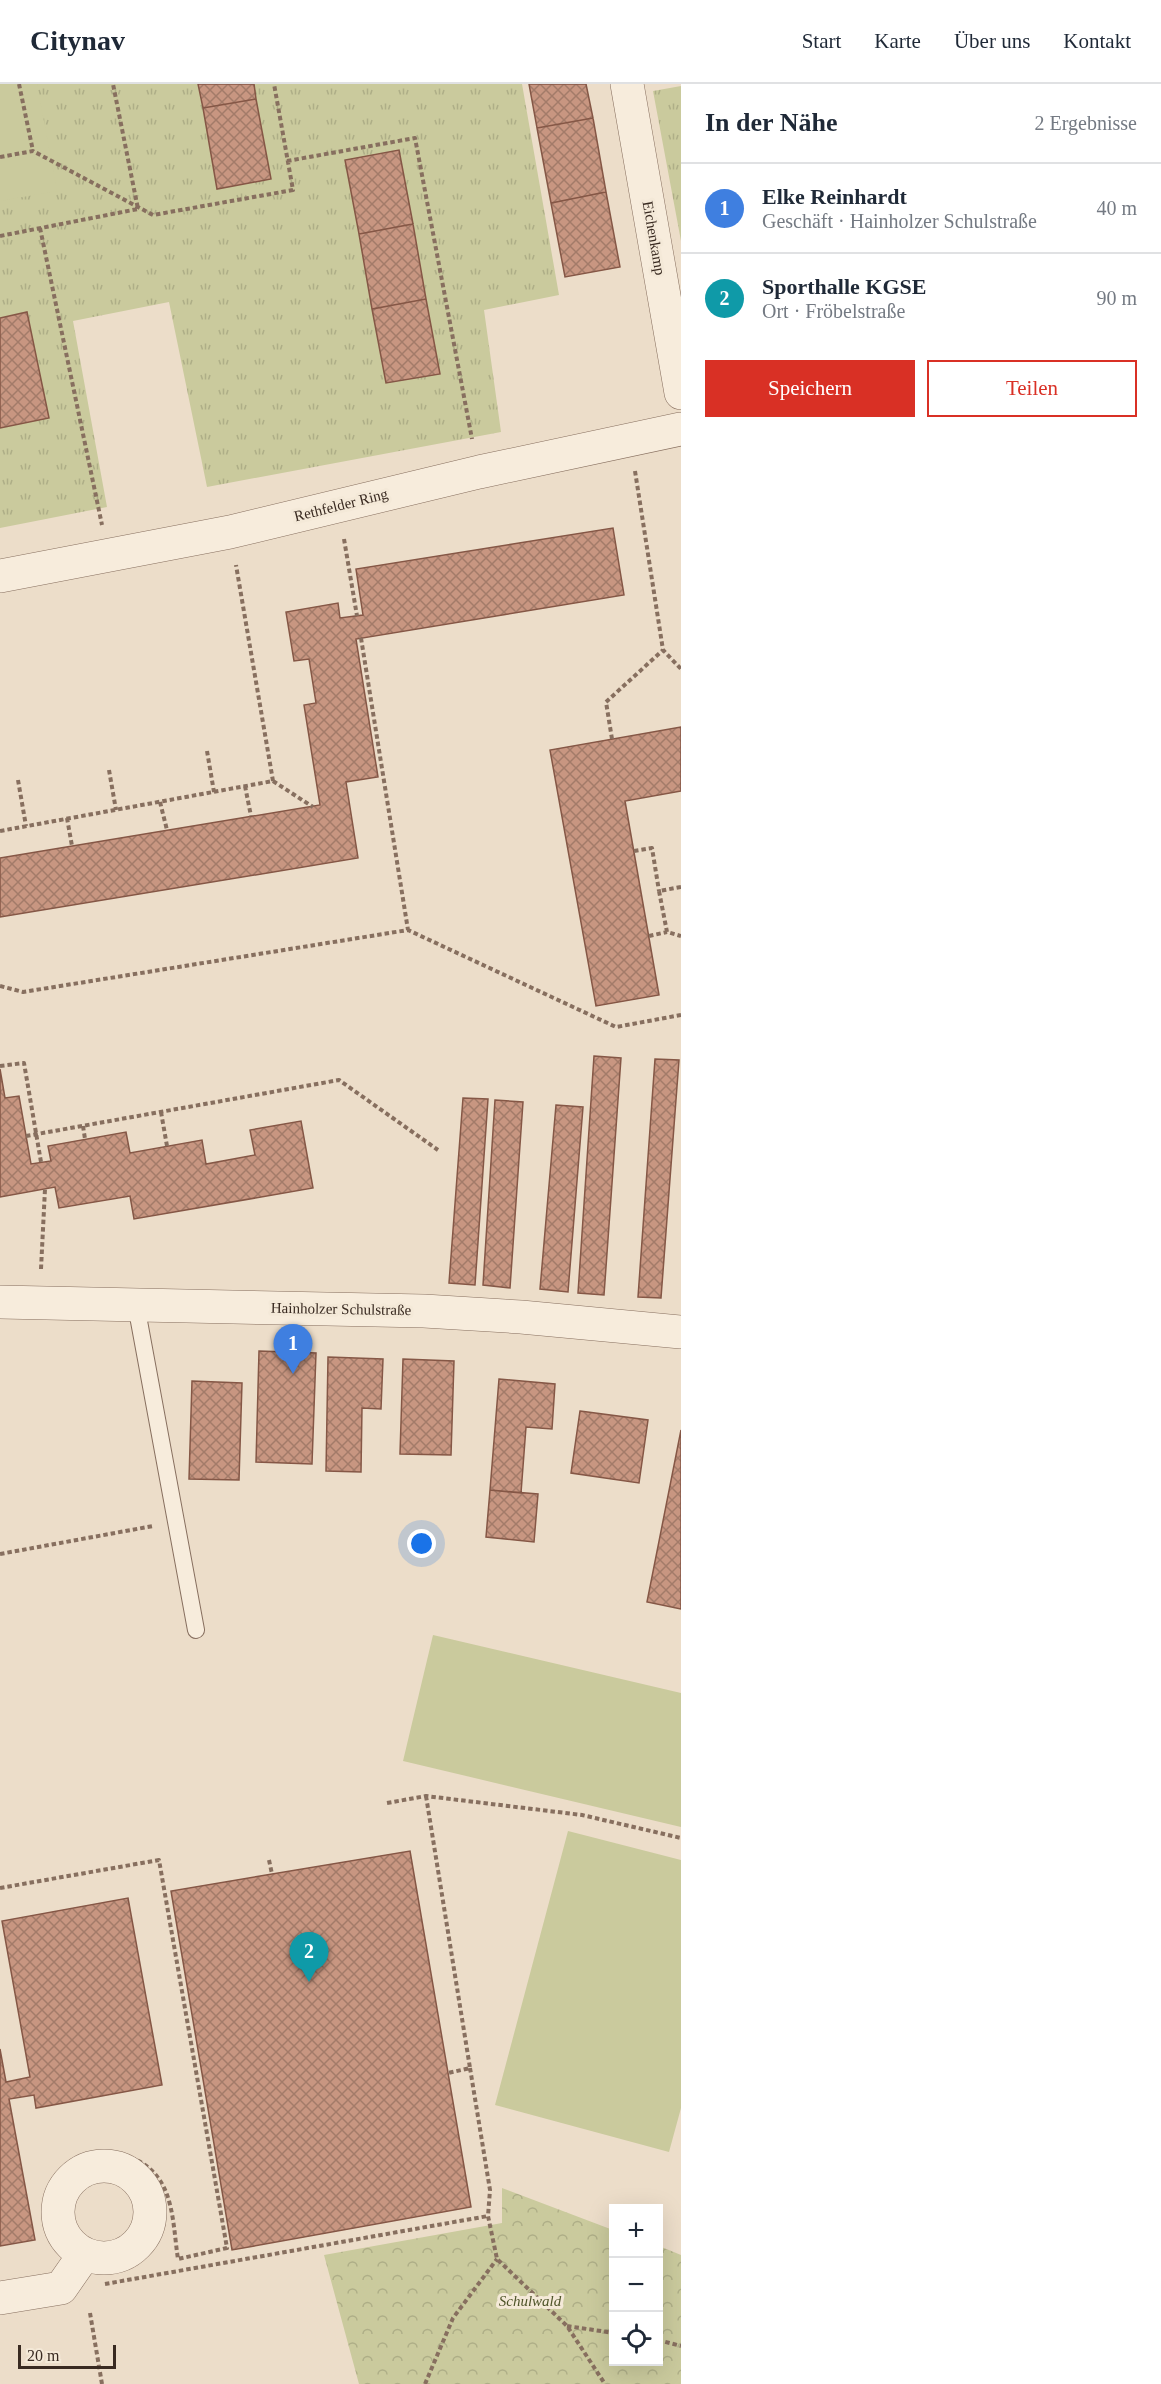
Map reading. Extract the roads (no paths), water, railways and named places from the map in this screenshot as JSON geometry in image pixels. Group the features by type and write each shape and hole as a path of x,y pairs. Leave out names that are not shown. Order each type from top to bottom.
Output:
{"street":[{"name":"Eichenkamp","path":"627,84 681,393"},
{"name":"Rethfelder Ring","path":"0,576 230,532 478,472 681,429"},
{"name":"Hainholzer Schulstraße","path":"0,1302 424,1311 521,1317 681,1332"},
{"path":"0,2298 62,2288 84,2254"}],"lane":[{"path":"136,1305 196,1630"}],"place":[{"name":"Elke Reinhardt","path":"293,1374"},
{"name":"Sporthalle KGSE","path":"309,1982"}],"park label":[{"name":"Schulwald","path":"530,2301"}]}
